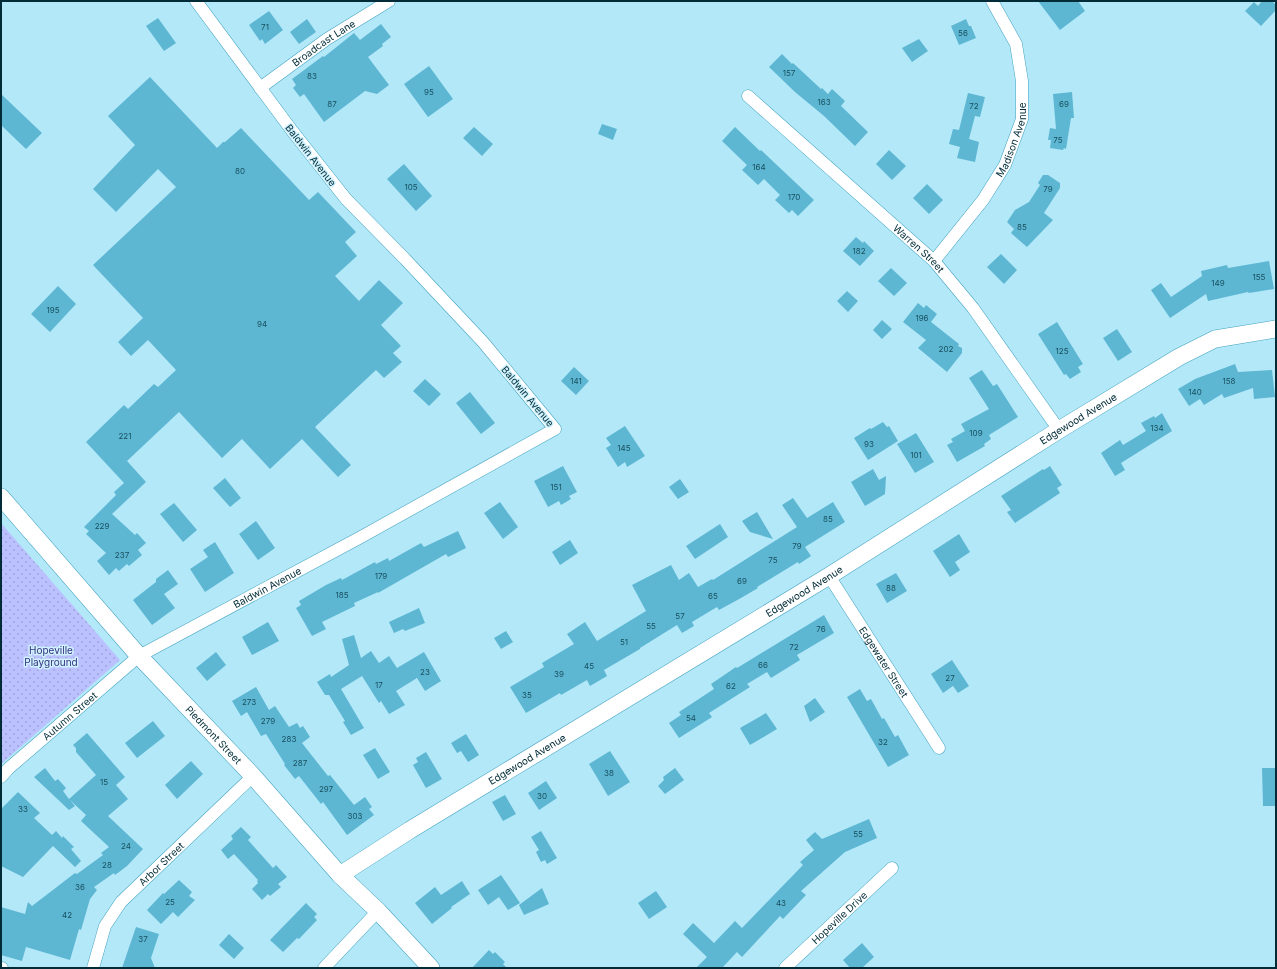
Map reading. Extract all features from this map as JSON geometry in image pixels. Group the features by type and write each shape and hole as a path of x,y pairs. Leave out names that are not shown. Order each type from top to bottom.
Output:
{"street":[{"name":"Baldwin Avenue","path":"139,656 361,537 555,429 483,342 405,259 346,200 293,132 196,1"},
{"name":"Broadcast Lane","path":"260,88 327,39 389,1"},
{"name":"Madison Avenue","path":"934,261 983,200 1005,165 1022,119 1022,81 1016,44 992,1"},
{"name":"Warren Street","path":"748,96 934,261 973,308 1059,430"},
{"name":"Edgewood Avenue","path":"340,875 410,830 829,576 1059,430 1179,357 1215,339 1276,329"},
{"name":"Piedmont Street","path":"1,497 139,656 253,776 340,875 378,911 432,968"},
{"name":"Edgewater Street","path":"829,576 939,748"},
{"name":"Autumn Street","path":"1,777 9,768 139,656"},
{"name":"Arbor Street","path":"93,968 105,926 121,902 253,776"},
{"name":"Hopeville Drive","path":"789,967 892,868"},
{"path":"324,968 378,911"}],"green space":[{"name":"Hopeville Playground","path":"1,523 120,660 1,764"}],"building":[{"path":"1038,1 1078,1 1085,11 1060,30"},
{"path":"1262,1 1272,1 1276,5 1276,10 1261,26 1245,11 1254,2 1258,6"},
{"path":"269,11 283,30 265,44 262,39 260,41 249,25"},
{"path":"158,18 176,43 164,51 146,26"},
{"path":"307,19 316,32 299,44 290,32"},
{"path":"966,19 976,38 959,45 951,26"},
{"path":"381,24 391,37 382,44 383,46 368,57 389,85 377,94 365,91 324,122 304,94 300,97 293,88 296,85 292,79 323,56 324,57 354,33 360,40"},
{"path":"919,39 928,51 912,62 902,48"},
{"path":"782,54 821,89 822,88 828,94 832,89 845,101 841,106 868,132 855,146 769,67"},
{"path":"429,66 453,99 428,117 404,84"},
{"path":"150,77 217,148 241,128 309,200 318,192 356,232 345,242 357,256 335,276 359,301 379,280 403,303 381,325 401,346 393,353 402,362 384,378 376,370 315,427 351,465 338,477 302,439 270,469 242,439 222,458 179,412 127,461 146,482 112,514 135,535 137,533 146,543 138,550 142,555 129,566 127,564 119,571 116,568 109,575 97,561 106,553 86,534 89,531 84,527 116,495 114,492 124,483 86,442 124,405 128,409 154,384 158,387 176,370 148,340 131,356 118,342 143,318 93,265 176,187 158,169 116,212 93,189 135,145 108,116"},
{"path":"1072,92 1074,118 1071,118 1066,149 1050,148 1051,140 1048,140 1050,128 1056,129 1053,94"},
{"path":"968,93 985,97 980,117 975,116 969,139 979,142 975,162 957,158 960,147 949,144 953,129 959,130"},
{"path":"1,94 42,133 26,149 1,125"},
{"path":"602,124 617,129 613,140 598,134"},
{"path":"474,127 493,144 482,156 463,138"},
{"path":"735,127 814,200 798,216 792,210 789,213 775,200 780,195 764,179 758,185 742,170 747,165 722,141"},
{"path":"889,150 906,166 892,180 876,164"},
{"path":"404,164 432,196 416,211 387,179"},
{"path":"1043,175 1048,175 1060,183 1060,188 1044,213 1053,220 1027,247 1011,233 1014,229 1007,222 1015,210 1029,202 1040,185 1038,183"},
{"path":"927,184 943,200 929,214 913,198"},
{"path":"856,237 863,243 864,241 874,251 860,266 843,251"},
{"path":"1001,254 1017,270 1004,284 987,267"},
{"path":"1269,261 1274,289 1248,292 1208,301 1206,294 1170,318 1151,290 1161,283 1171,297 1202,276 1201,271 1227,265 1228,268"},
{"path":"891,268 907,283 894,296 878,281"},
{"path":"58,286 76,304 50,332 31,314"},
{"path":"847,291 858,301 848,312 837,301"},
{"path":"918,303 924,308 926,305 937,314 931,322 962,348 962,353 947,372 918,348 926,340 903,322"},
{"path":"882,320 892,329 882,339 873,330"},
{"path":"1057,322 1083,364 1078,367 1081,372 1070,379 1066,374 1064,375 1038,334"},
{"path":"1117,329 1132,352 1118,361 1103,338"},
{"path":"1235,364 1238,372 1272,370 1275,397 1254,399 1253,388 1224,398 1222,394 1204,405 1200,399 1189,406 1178,389 1195,379"},
{"path":"574,367 589,381 576,395 561,381"},
{"path":"982,370 993,386 997,384 1018,417 989,435 991,439 984,444 985,446 957,462 947,445 953,442 951,439 965,431 961,424 989,409 969,378"},
{"path":"425,379 441,394 429,406 413,391"},
{"path":"470,392 495,423 481,434 456,403"},
{"path":"1162,413 1172,431 1121,463 1125,470 1115,476 1101,453 1120,440 1123,445 1146,431 1141,423 1154,416 1155,418"},
{"path":"883,422 887,427 889,426 898,441 868,460 854,438"},
{"path":"625,426 645,456 627,467 625,462 618,467 606,448 611,445 606,438"},
{"path":"916,433 934,462 915,473 897,444"},
{"path":"563,466 577,492 569,496 571,499 561,505 559,501 548,507 534,481"},
{"path":"1050,466 1062,485 1057,488 1060,493 1015,523 1007,512 1011,510 1001,496"},
{"path":"873,469 879,480 886,476 885,494 865,506 851,482"},
{"path":"225,478 241,498 230,507 213,488"},
{"path":"680,479 689,492 678,499 669,487"},
{"path":"793,498 807,518 833,502 845,522 805,547 811,556 799,564 798,562 757,587 758,588 719,610 717,607 692,622 694,626 682,633 677,625 604,670 607,676 590,686 587,680 561,695 560,693 526,713 510,687 544,667 542,663 574,644 567,634 585,622 597,641 646,611 632,585 671,565 679,580 689,573 698,587 712,579 713,580 797,527 782,505"},
{"path":"500,502 518,527 503,539 484,513"},
{"path":"174,503 197,530 183,542 160,514"},
{"path":"757,512 773,539 750,532 742,521"},
{"path":"256,521 275,548 258,560 239,534"},
{"path":"720,524 728,537 695,559 686,546"},
{"path":"458,531 466,548 448,557 446,554 378,593 354,603 355,606 322,622 326,629 312,636 296,608 301,605 299,601 326,585 341,578 342,580 375,562 376,564 388,558 389,561 421,543 424,547"},
{"path":"959,534 970,552 955,562 960,570 950,577 933,551"},
{"path":"570,540 578,553 560,565 552,552"},
{"path":"215,542 234,573 205,592 190,569 208,557 203,550"},
{"path":"168,570 178,584 164,594 175,608 152,625 133,600 156,582 156,579"},
{"path":"896,573 907,591 887,603 876,584"},
{"path":"419,608 425,623 405,631 403,629 394,633 389,622"},
{"path":"824,615 834,633 797,655 800,660 771,678 767,672 747,684 750,687 709,713 712,717 679,738 669,723 681,715 679,712 714,689 711,684 736,667 737,668"},
{"path":"268,622 279,641 252,655 242,637"},
{"path":"506,631 513,642 501,649 494,638"},
{"path":"354,635 361,658 371,651 379,663 389,656 397,668 424,652 441,681 425,691 417,678 396,691 405,705 389,714 381,701 379,703 362,676 341,689 364,728 351,735 343,722 345,721 329,695 325,695 317,682 330,674 331,677 349,665 342,639"},
{"path":"216,652 226,665 207,681 196,668"},
{"path":"952,660 969,686 958,693 953,686 943,693 931,674"},
{"path":"256,687 269,710 275,706 289,727 297,723 300,728 303,726 310,737 302,743 328,776 330,775 354,805 365,797 372,807 369,809 374,815 347,835 323,802 321,804 299,776 295,779 284,765 285,764 266,734 261,736 247,712 241,716 232,701"},
{"path":"860,689 867,701 871,699 882,719 884,718 895,737 898,735 909,755 888,767 847,697"},
{"path":"815,698 825,712 810,722 804,706"},
{"path":"766,713 777,729 750,745 740,728"},
{"path":"153,721 165,736 137,758 125,743"},
{"path":"87,733 125,777 116,785 128,799 108,816 143,849 127,866 94,887 97,890 90,899 70,960 26,947 22,961 1,955 1,907 25,914 28,902 32,906 75,873 77,874 103,855 101,853 109,847 81,821 86,815 70,800 75,806 69,810 34,777 45,768 55,781 58,779 66,788 63,791 69,799 96,775 76,752 76,748 73,745"},
{"path":"466,734 479,755 468,762 461,751 457,753 451,743"},
{"path":"375,748 390,772 378,779 363,755"},
{"path":"610,751 630,782 608,796 589,764"},
{"path":"426,752 442,779 426,788 413,765 418,762 416,758"},
{"path":"191,761 203,774 177,799 165,785"},
{"path":"675,768 684,780 665,794 658,786 664,780 663,777"},
{"path":"1262,768 1276,768 1276,806 1263,806"},
{"path":"546,781 557,798 539,810 528,793"},
{"path":"18,792 40,813 34,818 52,835 56,831 62,838 63,836 74,847 71,849 81,861 75,867 53,846 23,877 1,866 1,809"},
{"path":"505,795 516,814 503,821 492,802"},
{"path":"869,819 877,838 845,852 801,891 806,895 783,919 780,916 742,957 737,952 722,968 696,968 707,957 683,934 693,923 714,943 735,921 742,928 803,865 800,862 814,850 806,840 815,832 822,839"},
{"path":"241,827 251,837 248,840 273,868 276,865 287,877 278,884 281,887 270,896 268,894 262,900 252,889 258,883 258,880 234,854 228,859 221,850 233,839 231,836"},
{"path":"541,831 557,858 547,864 545,860 541,862 536,852 539,850 531,837"},
{"path":"501,875 520,903 508,910 499,897 488,905 478,890"},
{"path":"179,880 192,892 189,896 195,900 178,917 173,912 161,924 147,910 163,893 164,894"},
{"path":"462,881 470,894 451,907 452,908 432,924 415,903 435,887 441,895"},
{"path":"542,888 549,904 524,915 519,905"},
{"path":"656,891 667,907 649,919 638,903"},
{"path":"306,903 317,914 314,917 317,920 299,939 297,938 283,952 270,940"},
{"path":"136,927 159,934 151,958 155,968 122,968"},
{"path":"229,934 244,948 234,959 219,945"},
{"path":"862,943 874,957 862,968 850,968 843,960"},
{"path":"489,950 493,954 495,952 505,962 503,964 507,968 472,968"}]}
